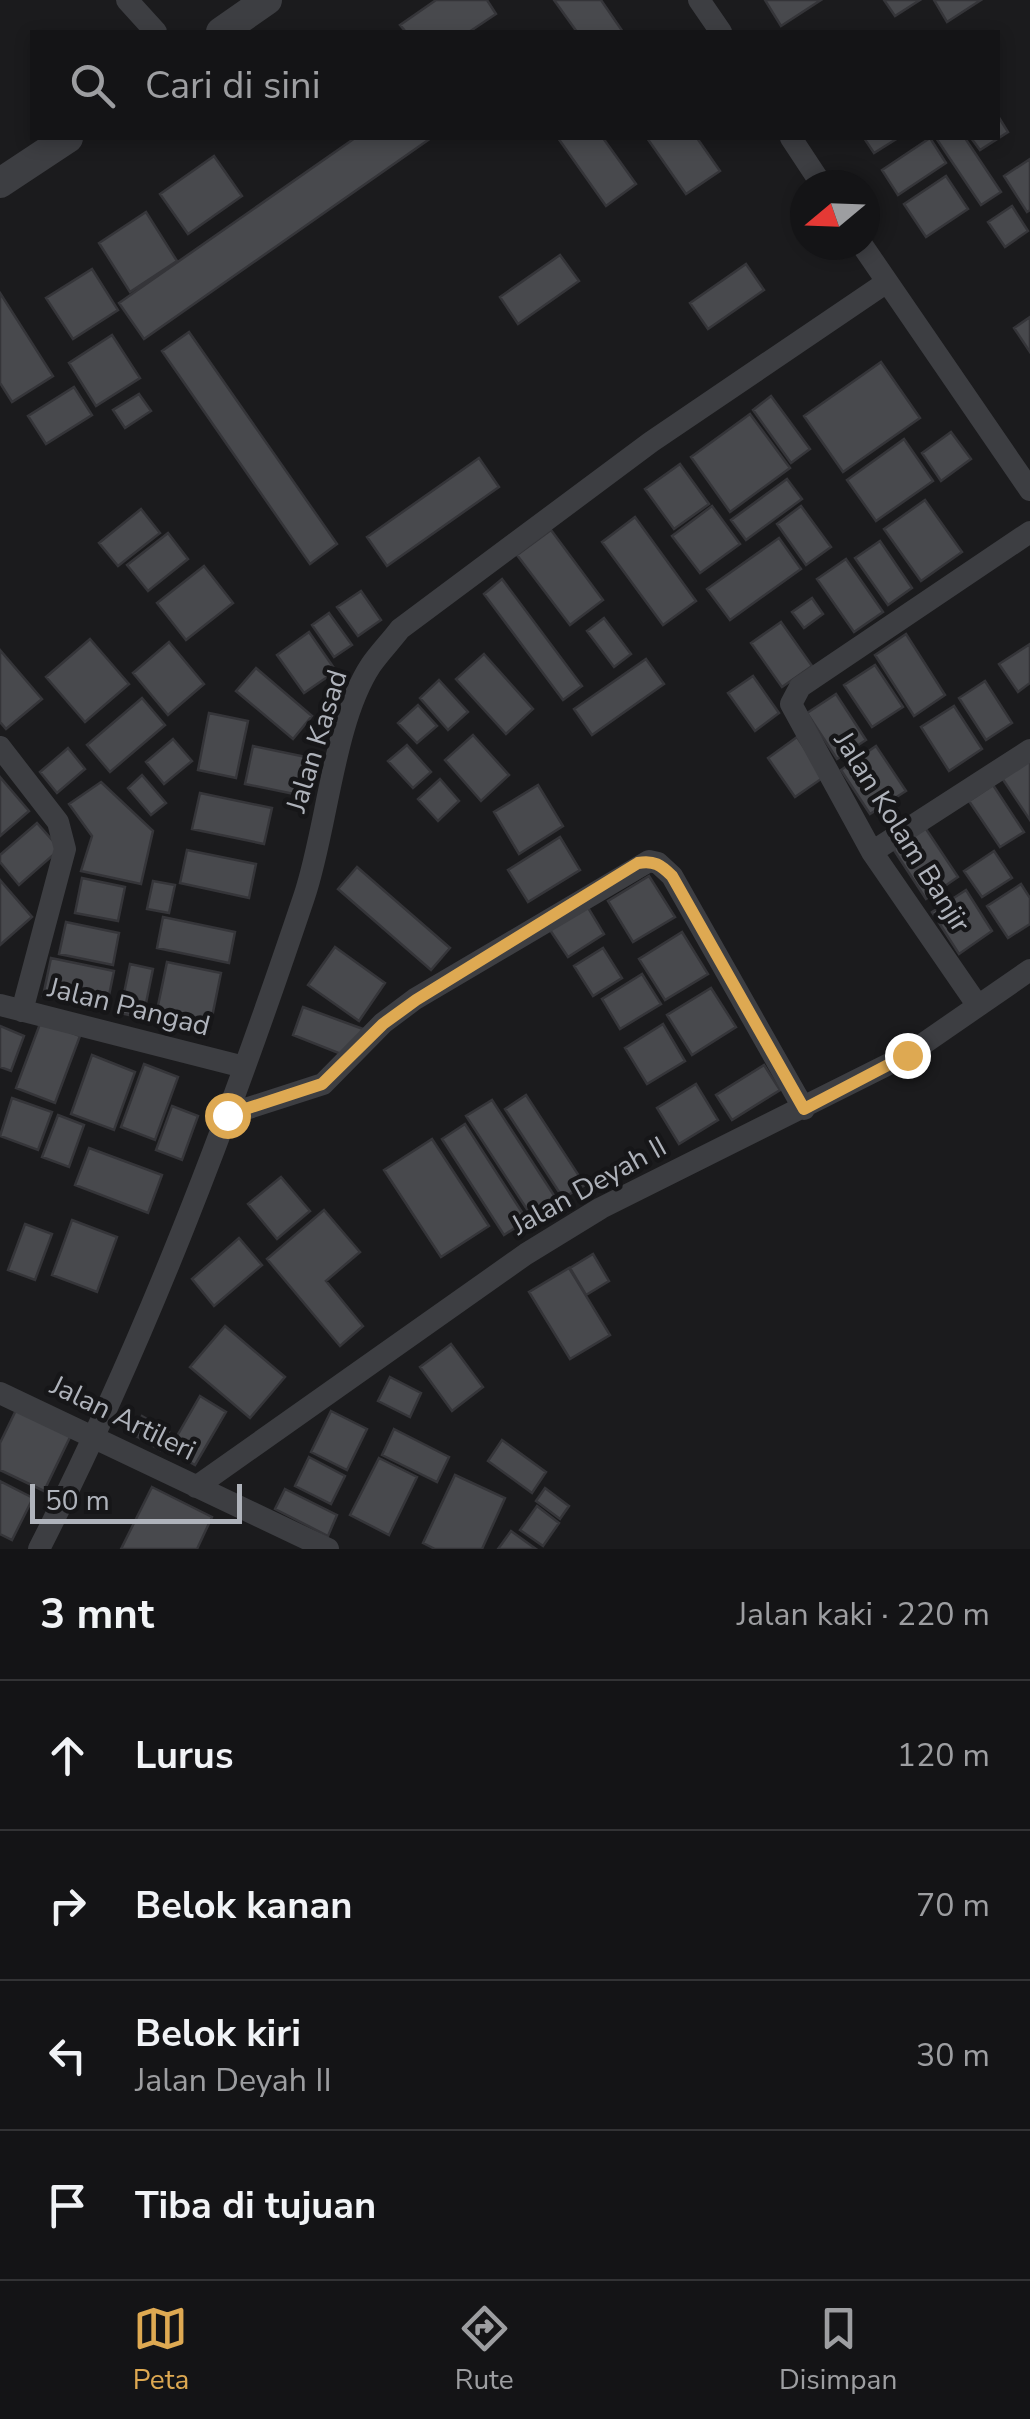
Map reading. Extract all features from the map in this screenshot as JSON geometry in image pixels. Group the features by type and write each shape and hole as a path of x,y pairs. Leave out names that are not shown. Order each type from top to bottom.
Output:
{"street":[{"path":"128,0 154,30"},
{"path":"224,30 267,0"},
{"path":"699,0 720,30"},
{"path":"0,183 65,140"},
{"path":"792,140 812,170"},
{"path":"872,260 1030,490"},
{"name":"Jalan Kasad","path":"38,1549 96,1436 192,1213 306,892 349,719 370,667 400,629 650,442 887,282"},
{"name":"Jalan Kolam Banjir","path":"978,1006 872,852 795,717 792,695 1030,532"},
{"path":"0,746 58,822 65,849 11,1008"},
{"path":"872,852 1030,750"},
{"path":"227,1115 322,1084 383,1024 416,1000 638,863 649,861 658,863 672,876 804,1109"},
{"name":"Jalan Deyah II","path":"196,1486 526,1254 601,1208 907,1055 1030,970"},
{"name":"Jalan Pangad","path":"11,1008 244,1067"},
{"name":"Jalan Artileri","path":"0,1394 96,1436 328,1549"}],"building":[{"path":"436,0 487,0 496,14 472,30 404,30 400,25"},
{"path":"554,0 601,0 622,30 576,30"},
{"path":"765,0 821,0 781,26"},
{"path":"884,0 920,0 895,16"},
{"path":"934,0 981,0 947,22"},
{"path":"1000,119 1008,132 1000,137"},
{"path":"352,140 428,140 144,339 119,303"},
{"path":"559,140 604,140 636,184 606,206"},
{"path":"648,140 698,140 720,171 686,194"},
{"path":"865,140 895,140 874,153"},
{"path":"927,140 931,140 946,163 898,195 882,170"},
{"path":"937,140 966,140 1001,192 981,205"},
{"path":"972,140 996,140 980,150"},
{"path":"214,156 242,196 188,234 160,194"},
{"path":"1030,159 1030,210 1027,212 1004,176"},
{"path":"946,176 968,209 926,237 904,204"},
{"path":"1012,206 1028,231 1005,247 988,222"},
{"path":"146,212 177,261 130,292 99,243"},
{"path":"560,255 579,281 518,324 500,297"},
{"path":"746,264 764,290 708,329 690,303"},
{"path":"92,269 118,310 73,339 46,298"},
{"path":"0,293 53,376 12,402 0,383"},
{"path":"1030,317 1030,352 1014,328"},
{"path":"189,332 337,544 310,564 162,351"},
{"path":"112,335 140,378 96,406 69,363"},
{"path":"881,362 920,418 843,472 804,416"},
{"path":"74,387 92,415 46,444 28,416"},
{"path":"139,394 151,411 125,428 113,410"},
{"path":"771,396 810,449 791,463 753,410"},
{"path":"750,414 790,468 730,512 691,457"},
{"path":"951,432 971,459 941,481 922,453"},
{"path":"904,439 933,481 876,521 847,480"},
{"path":"479,458 499,487 387,566 367,537"},
{"path":"680,464 709,504 674,529 645,489"},
{"path":"787,479 802,499 746,540 731,520"},
{"path":"925,500 962,552 921,581 884,529"},
{"path":"712,506 740,544 700,573 672,536"},
{"path":"801,506 831,547 806,565 777,524"},
{"path":"141,509 160,533 118,566 99,543"},
{"path":"635,517 696,601 663,625 602,542"},
{"path":"551,530 603,600 570,625 517,555"},
{"path":"168,533 188,559 148,591 127,565"},
{"path":"779,538 801,569 730,620 707,589"},
{"path":"880,541 912,588 888,605 855,558"},
{"path":"846,559 883,612 854,632 817,579"},
{"path":"204,566 233,603 186,640 157,603"},
{"path":"502,579 582,686 563,700 484,594"},
{"path":"361,591 381,620 358,636 337,607"},
{"path":"812,598 823,614 804,628 792,612"},
{"path":"329,613 352,645 334,657 312,625"},
{"path":"604,618 631,654 614,667 587,631"},
{"path":"781,622 812,666 782,687 751,643"},
{"path":"309,632 336,671 304,693 277,655"},
{"path":"906,634 945,695 914,716 875,655"},
{"path":"90,639 129,684 85,722 46,677"},
{"path":"169,642 204,684 168,715 133,673"},
{"path":"1030,644 1030,683 1018,692 999,664"},
{"path":"0,650 42,699 6,729 0,722"},
{"path":"484,654 533,709 506,734 456,679"},
{"path":"646,659 664,684 592,735 574,709"},
{"path":"875,665 903,707 872,727 844,685"},
{"path":"256,668 312,716 293,739 236,691"},
{"path":"753,676 779,713 755,731 728,693"},
{"path":"439,680 468,712 448,730 420,698"},
{"path":"985,681 1012,723 986,740 959,698"},
{"path":"836,694 866,740 837,759 807,713"},
{"path":"142,698 165,725 110,772 87,745"},
{"path":"418,705 437,726 417,743 398,723"},
{"path":"954,706 982,749 949,771 921,727"},
{"path":"209,713 248,721 236,778 198,770"},
{"path":"473,735 509,775 481,801 445,760"},
{"path":"797,737 824,777 795,797 768,758"},
{"path":"173,739 192,761 164,784 146,762"},
{"path":"407,745 431,772 413,788 388,761"},
{"path":"253,746 306,757 299,795 245,784"},
{"path":"876,746 906,791 870,814 841,770"},
{"path":"68,748 85,769 57,793 40,772"},
{"path":"1030,760 1030,820 1002,778"},
{"path":"142,775 166,803 151,815 128,788"},
{"path":"0,777 29,811 0,836"},
{"path":"440,779 459,801 438,821 418,799"},
{"path":"101,782 153,831 141,884 81,871 92,836 69,804"},
{"path":"538,785 563,826 519,854 494,812"},
{"path":"993,785 1024,832 1000,847 969,801"},
{"path":"200,793 272,808 264,844 192,829"},
{"path":"37,823 60,849 19,885 0,862 0,855"},
{"path":"924,826 958,877 926,899 892,847"},
{"path":"560,837 580,870 528,902 508,870"},
{"path":"187,850 256,864 249,898 180,883"},
{"path":"994,851 1012,878 982,897 964,871"},
{"path":"357,867 450,948 431,970 338,889"},
{"path":"649,876 675,917 633,942 608,901"},
{"path":"82,878 125,887 118,921 75,913"},
{"path":"0,880 32,917 0,945"},
{"path":"153,881 175,885 169,913 147,909"},
{"path":"1021,884 1030,898 1030,924 1008,938 987,906"},
{"path":"966,890 992,931 959,954 932,912"},
{"path":"587,906 604,934 568,957 550,930"},
{"path":"163,917 235,932 229,963 157,948"},
{"path":"66,922 119,933 113,965 59,954"},
{"path":"682,932 708,974 665,1000 639,959"},
{"path":"335,947 385,983 359,1021 308,985"},
{"path":"603,948 622,978 593,996 574,966"},
{"path":"51,958 114,971 106,1010 43,996"},
{"path":"167,962 221,973 209,1032 155,1020"},
{"path":"130,964 153,969 143,1018 120,1013"},
{"path":"642,974 661,1004 620,1029 602,999"},
{"path":"711,988 736,1027 692,1055 667,1015"},
{"path":"303,1007 363,1029 346,1056 293,1035"},
{"path":"41,1021 80,1036 55,1103 16,1088"},
{"path":"663,1024 685,1061 647,1084 625,1048"},
{"path":"0,1026 24,1036 11,1071 0,1067"},
{"path":"92,1055 135,1072 114,1130 71,1114"},
{"path":"144,1064 178,1077 155,1140 121,1127"},
{"path":"764,1065 780,1090 732,1120 716,1095"},
{"path":"696,1084 718,1120 679,1144 657,1108"},
{"path":"526,1095 585,1185 563,1198 505,1109"},
{"path":"12,1098 52,1112 38,1150 0,1136"},
{"path":"492,1100 557,1200 532,1217 466,1116"},
{"path":"172,1106 198,1116 182,1160 156,1150"},
{"path":"58,1115 84,1125 69,1167 42,1157"},
{"path":"465,1124 527,1220 504,1235 442,1139"},
{"path":"432,1139 489,1226 441,1257 384,1170"},
{"path":"89,1148 162,1175 148,1213 75,1185"},
{"path":"281,1177 310,1211 277,1239 248,1204"},
{"path":"324,1210 360,1252 326,1281 363,1326 340,1346 267,1259"},
{"path":"72,1220 117,1237 97,1292 52,1275"},
{"path":"25,1224 52,1234 35,1280 8,1270"},
{"path":"239,1238 262,1265 214,1306 192,1279"},
{"path":"593,1254 609,1281 586,1295 570,1268"},
{"path":"569,1268 610,1335 570,1359 529,1292"},
{"path":"225,1326 285,1377 250,1418 190,1367"},
{"path":"451,1344 483,1387 452,1411 420,1367"},
{"path":"390,1377 421,1393 410,1417 378,1401"},
{"path":"200,1396 226,1412 195,1465 169,1450"},
{"path":"18,1406 72,1433 44,1491 0,1470 0,1443"},
{"path":"331,1411 367,1429 347,1470 311,1452"},
{"path":"142,1416 169,1432 160,1450 131,1433"},
{"path":"394,1429 449,1457 437,1482 382,1455"},
{"path":"502,1440 546,1472 532,1493 488,1461"},
{"path":"309,1457 345,1476 331,1504 295,1486"},
{"path":"379,1458 417,1477 389,1535 350,1515"},
{"path":"455,1475 505,1498 482,1549 435,1549 423,1543"},
{"path":"0,1481 33,1498 12,1540 0,1534"},
{"path":"152,1487 212,1517 197,1549 121,1549"},
{"path":"545,1488 569,1506 560,1519 536,1501"},
{"path":"285,1489 337,1515 328,1536 275,1509"},
{"path":"537,1506 559,1523 543,1546 520,1530"},
{"path":"511,1531 536,1549 498,1549"}],"route":[{"path":"227,1115 322,1084 341,1070 383,1024 416,1000 638,863 649,861 658,863 672,876 804,1109 907,1055"}]}
